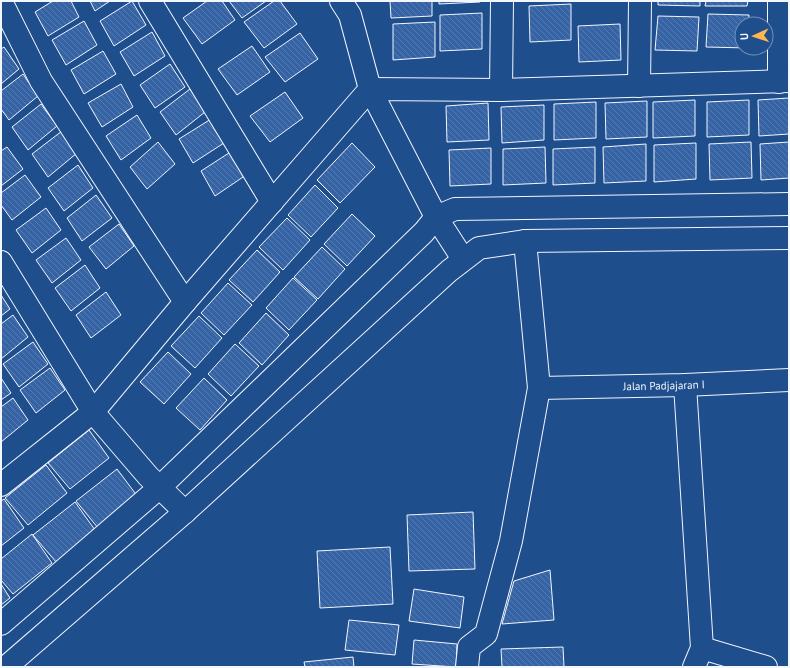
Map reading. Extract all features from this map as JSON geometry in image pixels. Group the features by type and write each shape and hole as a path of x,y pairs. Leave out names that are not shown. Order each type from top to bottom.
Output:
{"street":[{"path":"1,1 41,81 185,302"},
{"path":"150,1 272,202"},
{"path":"501,90 502,1"},
{"path":"639,86 640,1"},
{"path":"3,479 93,412 185,302 370,89 501,90 784,82 779,1"},
{"path":"347,6 370,89 436,218 463,259"},
{"path":"1,624 159,488 424,232 436,218 455,209 789,204"},
{"path":"6,667 184,512 463,259 479,248 525,241 789,238"},
{"path":"467,667 469,647 486,634 511,541 540,388 525,241"},
{"path":"1,262 93,412 159,488 184,512"},
{"name":"Jalan Padjajaran I","path":"540,388 685,385 789,380"},
{"path":"685,385 698,658 766,667"}],"building":[{"path":"53,1 71,1 79,17 48,36 35,12"},
{"path":"90,1 110,1 95,11"},
{"path":"132,1 146,25 114,46 100,21"},
{"path":"207,1 222,1 235,20 202,44 183,18"},
{"path":"229,1 266,1 242,18"},
{"path":"274,1 280,1 297,24 264,48 244,22"},
{"path":"390,1 432,1 432,16 391,18"},
{"path":"439,1 480,1 480,2 439,4"},
{"path":"658,1 700,1 700,6 658,5"},
{"path":"706,1 748,1 747,6 705,6"},
{"path":"571,4 571,40 530,42 529,6"},
{"path":"482,13 482,49 440,51 440,15"},
{"path":"708,14 749,15 734,16 734,48 706,47"},
{"path":"658,16 699,17 697,51 655,50"},
{"path":"84,21 97,45 66,65 52,40"},
{"path":"435,22 435,57 393,60 393,24"},
{"path":"620,24 621,60 579,62 578,26"},
{"path":"152,32 165,56 134,76 120,52"},
{"path":"300,33 318,59 285,82 265,57"},
{"path":"252,46 270,72 237,95 218,69"},
{"path":"4,47 19,69 1,84 1,49"},
{"path":"103,51 116,74 84,94 71,70"},
{"path":"170,64 185,87 155,108 140,85"},
{"path":"23,74 38,96 9,120 1,109 1,91"},
{"path":"121,84 133,107 102,127 88,103"},
{"path":"190,89 205,112 176,135 160,112"},
{"path":"285,92 303,118 270,142 250,116"},
{"path":"789,98 789,134 759,136 758,100"},
{"path":"695,100 695,136 653,138 653,102"},
{"path":"749,100 749,135 707,137 707,102"},
{"path":"647,101 647,137 606,139 605,103"},
{"path":"596,102 596,138 554,140 554,104"},
{"path":"488,103 489,140 447,142 446,106"},
{"path":"41,104 57,126 28,150 12,127"},
{"path":"544,105 544,140 502,143 501,107"},
{"path":"137,115 151,138 121,160 106,136"},
{"path":"211,119 224,143 193,163 179,139"},
{"path":"62,131 77,153 48,177 32,154"},
{"path":"158,142 175,164 147,189 130,167"},
{"path":"751,142 752,178 710,180 709,144"},
{"path":"789,142 789,178 761,180 760,144"},
{"path":"352,143 375,167 340,203 317,180"},
{"path":"696,143 696,179 654,182 654,145"},
{"path":"646,144 646,181 604,183 603,147"},
{"path":"7,147 23,169 1,186 1,151"},
{"path":"545,147 546,183 503,185 503,149"},
{"path":"595,147 595,183 553,185 553,149"},
{"path":"491,148 491,184 450,186 449,150"},
{"path":"232,151 246,175 215,196 201,171"},
{"path":"78,165 93,188 64,211 48,188"},
{"path":"25,175 41,197 12,220 1,205 1,193"},
{"path":"315,185 338,208 311,237 288,215"},
{"path":"96,195 112,218 82,241 67,218"},
{"path":"46,208 61,230 32,253 16,230"},
{"path":"352,214 375,236 347,266 324,244"},
{"path":"287,218 310,240 283,270 259,247"},
{"path":"119,224 134,246 106,269 89,247"},
{"path":"66,238 81,260 52,283 36,260"},
{"path":"322,247 345,269 318,299 294,277"},
{"path":"257,250 280,272 253,302 229,280"},
{"path":"85,265 100,288 71,311 55,288"},
{"path":"293,278 317,300 289,330 266,308"},
{"path":"228,283 252,305 224,335 201,313"},
{"path":"106,292 121,315 91,338 76,315"},
{"path":"1,295 10,309 1,316"},
{"path":"266,313 289,335 262,365 239,343"},
{"path":"13,315 28,337 1,359 1,324"},
{"path":"199,316 222,338 195,368 171,346"},
{"path":"33,342 48,364 19,387 3,364"},
{"path":"235,344 259,366 231,396 208,374"},
{"path":"168,352 191,374 164,404 140,382"},
{"path":"50,368 65,390 36,413 20,390"},
{"path":"1,378 11,393 1,400"},
{"path":"204,378 227,400 200,430 176,408"},
{"path":"13,398 28,420 1,442 1,407"},
{"path":"89,430 109,458 70,489 48,463"},
{"path":"46,465 67,493 28,525 5,498"},
{"path":"117,469 138,497 98,528 76,501"},
{"path":"4,499 24,528 1,546 1,501"},
{"path":"75,502 95,530 56,562 33,535"},
{"path":"473,512 475,569 409,571 407,515"},
{"path":"32,534 52,563 13,594 1,580 1,559"},
{"path":"390,547 393,604 320,608 317,551"},
{"path":"550,570 554,620 502,624 514,581"},
{"path":"1,584 10,598 1,605"},
{"path":"414,589 464,597 460,628 409,621"},
{"path":"349,620 399,625 395,655 345,650"},
{"path":"414,640 457,644 456,667 412,664"},
{"path":"563,647 564,667 502,667 501,649"},
{"path":"353,657 354,667 305,667 304,662"}]}
